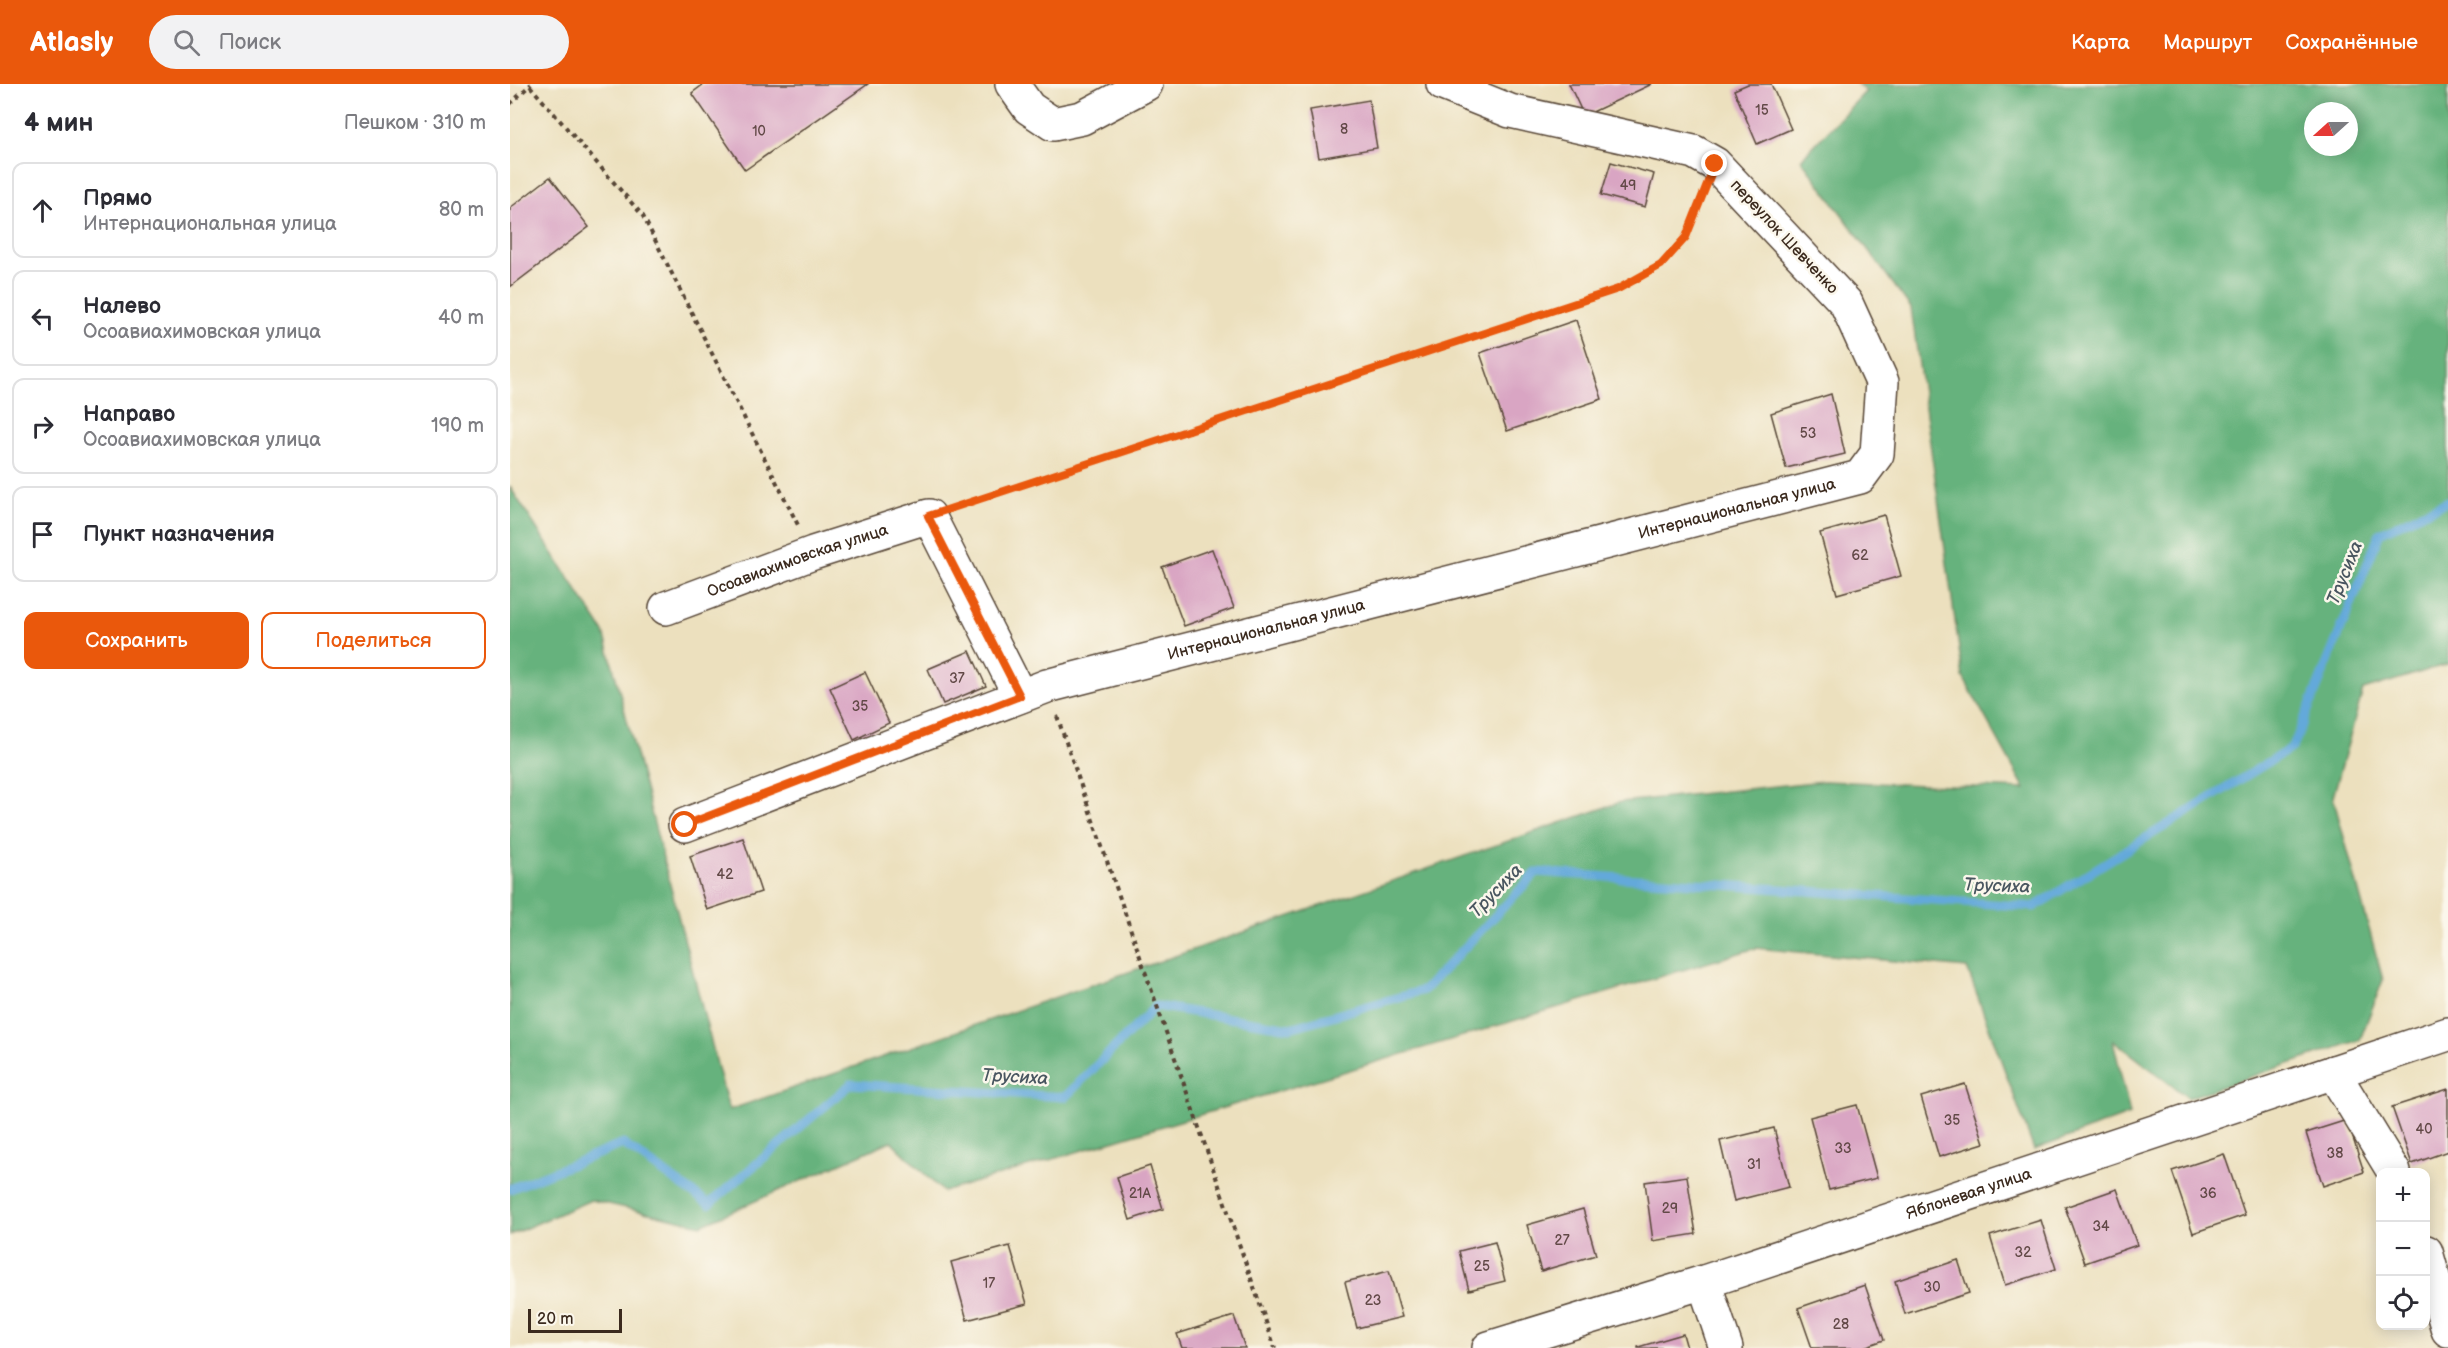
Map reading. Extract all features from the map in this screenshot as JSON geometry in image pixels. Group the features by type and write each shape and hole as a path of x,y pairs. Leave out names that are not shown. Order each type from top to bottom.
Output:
{"street":[{"path":"1012,84 1029,108 1053,124 1082,118 1146,84"},
{"name":"переулок Шевченко","path":"1443,84 1510,111 1694,152 1715,164 1846,303 1882,382 1877,454 1860,477"},
{"name":"Интернациональная улица","path":"685,825 1033,691 1860,477"},
{"path":"928,516 1033,691"},
{"name":"Осоавиахимовская улица","path":"666,609 813,554 928,516"},
{"name":"Яблоневая улица","path":"1489,1348 1704,1282 2448,1034"},
{"path":"2333,1072 2391,1168"},
{"path":"2430,1266 2448,1330"},
{"path":"1704,1282 1726,1348"}],"path":[{"path":"510,104 530,85 643,216 813,554"},
{"path":"928,516 1618,289 1661,265 1686,237 1715,164"},
{"path":"1033,691 1275,1348"}],"green space":[{"path":"1857,84 2448,84 2448,664 2363,690 2333,797 2383,980 2360,1040 2188,1098 2113,1040 2130,1114 2034,1150 1967,968 1756,948 943,1192 891,1141 701,1225 591,1200 510,1235 510,487 604,632 729,1110 1621,802 1824,781 2025,789 1963,677 1911,308 1801,159 1866,91"}],"building":[{"path":"704,84 868,84 745,170 692,93"},
{"path":"1569,84 1652,84 1584,116"},
{"path":"1748,84 1771,84 1791,129 1757,144 1734,90"},
{"path":"1369,100 1377,148 1319,158 1310,110"},
{"path":"1611,162 1654,174 1645,207 1601,195"},
{"path":"550,177 589,227 510,287 510,208"},
{"path":"1576,320 1602,399 1507,431 1480,353"},
{"path":"1831,394 1845,454 1786,468 1771,413"},
{"path":"1884,515 1901,576 1837,594 1820,533"},
{"path":"1212,549 1234,608 1184,626 1162,567"},
{"path":"970,651 986,686 943,704 928,669"},
{"path":"865,672 889,723 854,740 830,688"},
{"path":"743,838 761,892 707,910 690,856"},
{"path":"1965,1084 1984,1143 1939,1157 1921,1097"},
{"path":"2448,1089 2448,1151 2412,1164 2392,1107"},
{"path":"1857,1105 1877,1178 1829,1190 1810,1117"},
{"path":"2347,1120 2364,1172 2323,1186 2306,1133"},
{"path":"1774,1128 1789,1187 1734,1201 1720,1141"},
{"path":"2224,1154 2245,1215 2193,1233 2172,1171"},
{"path":"1150,1166 1163,1209 1130,1220 1117,1177"},
{"path":"1687,1176 1696,1234 1653,1241 1645,1182"},
{"path":"2117,1189 2137,1245 2085,1263 2065,1207"},
{"path":"1583,1209 1596,1255 1541,1271 1527,1225"},
{"path":"2041,1220 2056,1269 2005,1285 1990,1236"},
{"path":"1495,1242 1505,1281 1469,1290 1459,1251"},
{"path":"1010,1246 1027,1304 967,1320 951,1262"},
{"path":"1958,1260 1969,1293 1905,1314 1895,1281"},
{"path":"1389,1271 1402,1317 1357,1328 1345,1282"},
{"path":"1865,1285 1884,1340 1861,1348 1812,1348 1798,1308"},
{"path":"1234,1316 1245,1348 1182,1348 1177,1334"},
{"path":"1683,1334 1687,1348 1638,1348 1638,1347"}],"waterway":[{"name":"Трусиха","path":"510,1189 623,1144 709,1204 851,1084 1065,1097 1156,1006 1290,1028 1424,990 1537,872 2034,907 2293,747 2380,533 2448,501"}],"route":[{"path":"685,825 1020,696 928,516 1618,289 1661,265 1686,237 1715,164"}]}
